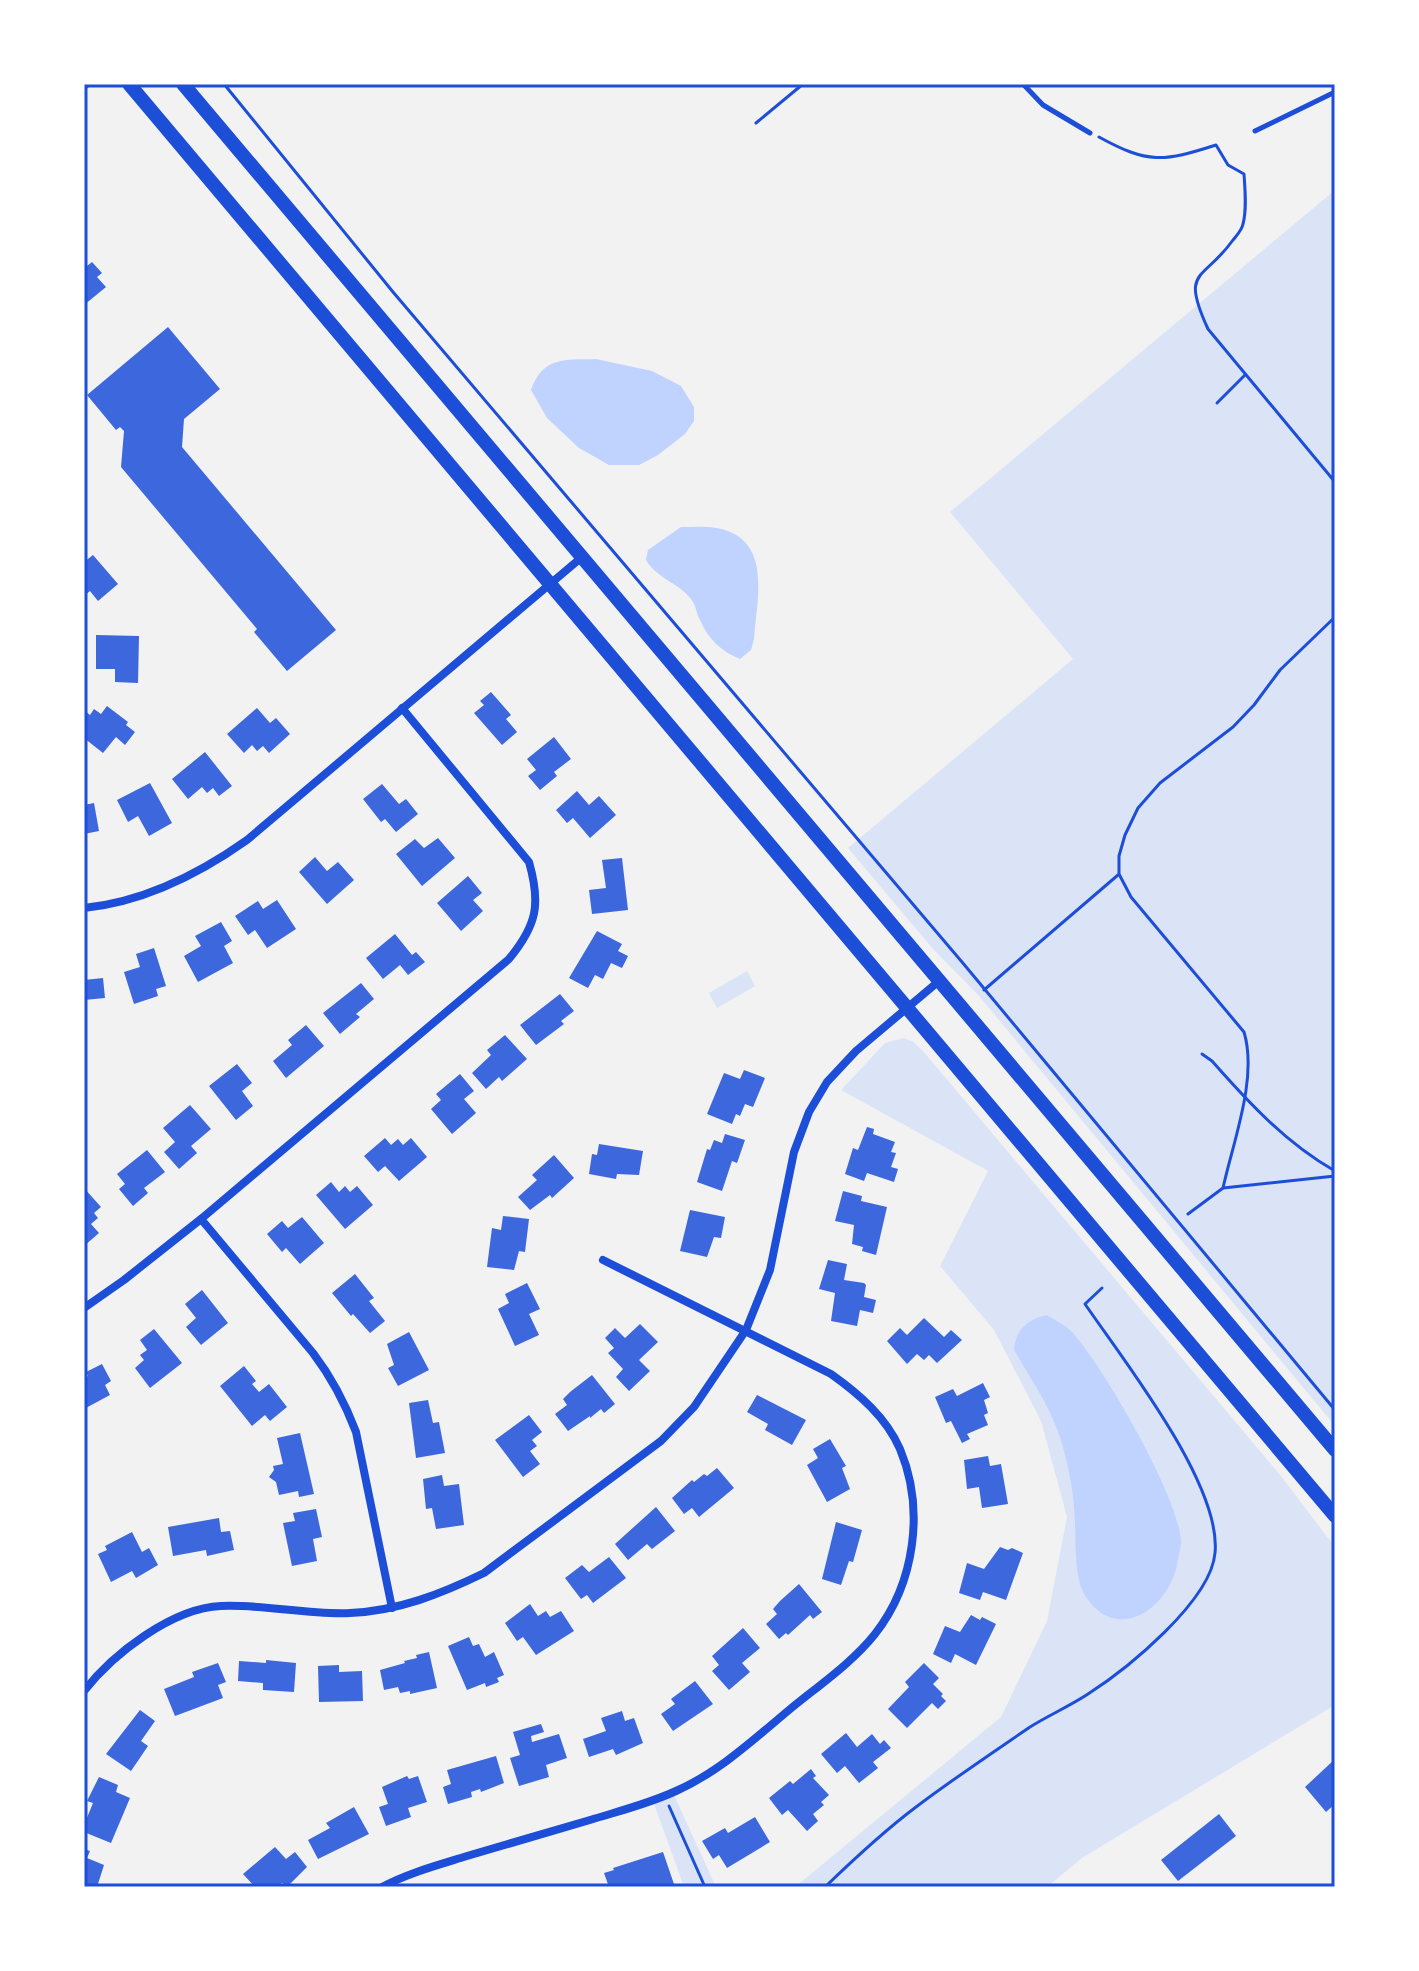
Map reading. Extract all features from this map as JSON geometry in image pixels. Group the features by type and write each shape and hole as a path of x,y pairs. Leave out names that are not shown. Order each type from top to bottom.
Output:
{"main road":[{"path":"129,84 1335,1516"},
{"path":"183,84 1335,1450"}],"street":[{"path":"84,908 135,898 183,879 219,860 247,840 582,557"},
{"path":"84,1308 201,1219 509,959 531,927 537,905 529,862 402,708"},
{"path":"84,1691 121,1652 150,1632 181,1617 217,1606 349,1613 392,1608 446,1591 484,1573 661,1441 694,1407 746,1330 770,1270 794,1152 809,1112 827,1082 856,1051 939,981"},
{"path":"201,1219 313,1353 348,1409 356,1432 392,1608"},
{"path":"382,1887 439,1865 665,1796 722,1765 853,1656 875,1634 891,1610 903,1581 912,1550 915,1518 900,1449 882,1419 859,1395 831,1374 603,1260"}],"lane":[{"path":"1023,84 1043,105 1090,133"},
{"path":"1255,131 1335,92"}],"path":[{"path":"84,89 90,84"},
{"path":"224,84 403,304 1335,1410"},
{"path":"756,123 803,84"},
{"path":"1090,133 1137,156 1157,159 1179,157 1216,145 1228,165 1244,174 1243,227 1226,249 1205,267 1194,285 1196,304 1208,329 1335,482"},
{"path":"1217,403 1245,375"},
{"path":"1223,1188 1244,1097 1249,1048 1244,1032 1143,914 1125,888 1118,862 1125,835 1138,808 1160,783 1233,727 1280,670 1335,617"},
{"path":"984,990 1119,874"},
{"path":"1202,1054 1295,1144 1335,1174"},
{"path":"1188,1214 1223,1188 1335,1174"},
{"path":"825,1887 915,1807 1034,1725 1112,1677 1179,1618 1198,1595 1209,1573 1216,1553 1208,1503 1174,1435 1085,1304 1102,1288"},
{"path":"665,1796 705,1887"}],"shaded area":[{"path":"1335,190 1335,1426 979,996 933,949 848,848 1073,659 950,512"},
{"path":"747,971 755,986 717,1008 709,993"},
{"path":"903,1038 923,1051 1281,1476 1335,1547 1335,1705 1082,1858 1047,1887 795,1887 1001,1717 1047,1621 1067,1517 1041,1421 994,1330 940,1266 988,1171 841,1090 885,1043"},
{"path":"673,1793 716,1887 684,1887 653,1801"}],"water":[{"path":"596,359 652,371 681,386 694,407 694,421 685,434 639,465 609,465 579,448 547,418 531,390 542,371 556,362"},
{"path":"681,527 706,527 730,532 743,540 751,551 758,579 754,639 751,650 740,659 716,644 703,627 688,596 656,572 646,560 648,550"},
{"path":"1047,1315 1072,1332 1120,1401 1154,1464 1177,1521 1181,1544 1172,1581 1152,1607 1126,1619 1112,1618 1098,1611 1082,1588 1077,1566 1073,1492 1063,1447 1048,1409 1014,1350 1024,1326"}],"building":[{"path":"84,262 87,266 92,262 102,273 97,277 106,287 84,305"},
{"path":"168,327 220,389 184,419 182,447 336,630 287,671 254,632 257,629 121,467 124,431 120,427 116,430 87,395"},
{"path":"93,555 118,584 98,601 90,591 84,596 84,562"},
{"path":"96,635 139,636 138,683 115,682 115,669 96,669"},
{"path":"491,692 511,715 506,719 517,732 502,745 474,713 484,705 480,701"},
{"path":"107,706 128,722 126,725 135,732 125,745 116,737 103,753 84,738 84,710 90,715 94,709 101,714"},
{"path":"257,708 270,723 276,718 290,734 269,753 263,746 257,751 252,745 244,753 227,734"},
{"path":"554,737 571,759 554,772 557,776 540,790 528,776 536,770 527,759"},
{"path":"205,752 232,786 219,796 213,788 207,793 202,787 188,799 172,779"},
{"path":"150,783 172,823 149,836 138,816 128,822 117,800"},
{"path":"382,784 399,804 406,799 418,814 396,832 385,819 381,822 363,799"},
{"path":"577,791 589,805 599,796 616,815 590,838 573,818 567,823 556,810"},
{"path":"94,803 99,831 84,834 84,805"},
{"path":"438,838 455,858 422,886 396,854 415,839 424,848"},
{"path":"315,857 327,871 338,862 354,880 327,904 299,872"},
{"path":"622,858 628,910 592,914 589,890 606,888 602,860"},
{"path":"468,876 482,893 473,900 483,911 461,931 437,903"},
{"path":"277,900 296,929 267,948 255,930 248,935 235,916 258,901 263,909"},
{"path":"221,922 232,941 224,946 233,963 198,982 184,956 201,946 195,936"},
{"path":"597,931 622,944 618,951 628,956 622,968 611,963 603,979 595,975 588,988 569,978"},
{"path":"395,934 412,955 416,952 425,962 408,975 400,965 383,979 366,958"},
{"path":"154,948 166,986 156,989 158,996 134,1004 124,972 140,967 136,954"},
{"path":"103,978 105,998 84,1000 84,980"},
{"path":"361,983 374,999 356,1014 360,1017 340,1034 323,1013"},
{"path":"560,994 574,1011 561,1021 564,1024 536,1045 520,1025"},
{"path":"306,1025 324,1046 286,1078 273,1061 292,1045 288,1040"},
{"path":"505,1035 527,1059 502,1081 499,1077 486,1089 472,1073 491,1055 487,1050"},
{"path":"237,1064 252,1083 242,1091 253,1106 236,1120 209,1086"},
{"path":"744,1070 765,1078 753,1107 745,1104 732,1124 707,1114 724,1073 740,1079"},
{"path":"460,1074 474,1091 464,1099 476,1113 452,1134 431,1109 441,1100 436,1094"},
{"path":"190,1105 211,1129 191,1146 197,1153 179,1169 164,1152 175,1142 163,1128"},
{"path":"867,1127 874,1129 873,1134 895,1142 891,1152 896,1153 891,1167 898,1169 894,1182 867,1173 864,1181 845,1174 853,1148 858,1150"},
{"path":"725,1134 745,1140 737,1163 732,1161 722,1191 697,1182 707,1149 710,1150 714,1140 722,1143"},
{"path":"385,1138 391,1145 398,1139 403,1145 411,1138 427,1157 399,1181 385,1166 378,1172 364,1156"},
{"path":"599,1144 643,1151 639,1175 617,1174 616,1179 589,1174 592,1154 597,1155"},
{"path":"147,1150 165,1172 144,1188 148,1193 133,1206 119,1189 125,1184 117,1174"},
{"path":"554,1155 574,1178 552,1198 550,1195 530,1210 518,1197 537,1180 532,1175"},
{"path":"331,1182 339,1192 345,1186 350,1192 357,1186 373,1205 345,1229 316,1195"},
{"path":"84,1188 101,1207 94,1213 98,1218 91,1224 99,1233 84,1246"},
{"path":"843,1191 862,1196 861,1201 887,1207 876,1255 852,1244 854,1225 835,1221"},
{"path":"690,1210 725,1217 721,1238 714,1237 707,1257 680,1251"},
{"path":"503,1216 529,1219 525,1252 519,1251 514,1270 487,1267 492,1228 501,1230"},
{"path":"302,1217 324,1243 300,1264 286,1248 282,1252 267,1234 282,1221 288,1228"},
{"path":"828,1260 847,1264 844,1280 864,1283 864,1297 876,1300 873,1313 860,1310 857,1326 831,1321 835,1293 819,1289"},
{"path":"355,1274 374,1298 369,1301 385,1321 370,1333 332,1293"},
{"path":"527,1283 540,1309 529,1314 539,1335 515,1346 498,1309 509,1303 505,1294"},
{"path":"202,1290 228,1323 201,1345 186,1327 196,1318 185,1304"},
{"path":"924,1318 944,1337 951,1330 962,1340 937,1363 929,1355 924,1360 917,1354 907,1364 887,1341 900,1328 907,1335"},
{"path":"640,1324 658,1342 639,1360 650,1371 629,1391 616,1377 623,1369 608,1353 614,1348 605,1338 615,1328 625,1338"},
{"path":"154,1329 182,1363 150,1388 135,1368 144,1360 140,1355 147,1350 140,1340"},
{"path":"409,1332 429,1370 398,1386 388,1368 394,1365 387,1344"},
{"path":"102,1364 111,1381 105,1385 110,1395 84,1409 86,1372"},
{"path":"244,1366 256,1381 252,1384 259,1392 269,1384 287,1407 270,1421 265,1415 252,1426 220,1386"},
{"path":"592,1375 615,1404 604,1413 601,1409 568,1431 555,1414 567,1405 563,1399"},
{"path":"983,1383 990,1397 984,1400 988,1425 967,1434 970,1439 962,1443 951,1421 946,1423 935,1397 953,1389 957,1396"},
{"path":"757,1395 806,1420 792,1445 765,1430 768,1424 747,1412"},
{"path":"428,1400 433,1423 439,1422 445,1453 416,1458 409,1403"},
{"path":"529,1415 542,1432 532,1440 537,1446 530,1451 540,1464 523,1477 495,1440"},
{"path":"300,1433 314,1494 299,1497 298,1491 279,1495 276,1482 269,1477 273,1466 283,1464 277,1438"},
{"path":"830,1439 846,1466 842,1468 850,1489 827,1502 807,1465 818,1458 813,1449"},
{"path":"988,1456 990,1466 1001,1464 1008,1504 982,1508 979,1487 967,1489 964,1460"},
{"path":"717,1468 734,1488 699,1517 692,1508 684,1514 672,1498 692,1480 694,1482 704,1474 707,1476"},
{"path":"442,1475 444,1486 459,1484 464,1525 436,1529 432,1508 426,1509 423,1479"},
{"path":"656,1507 675,1531 652,1549 647,1544 628,1560 615,1544"},
{"path":"316,1509 322,1537 313,1539 317,1561 292,1566 283,1523 295,1521 293,1513"},
{"path":"219,1518 221,1532 230,1531 234,1550 207,1556 206,1550 173,1556 168,1527"},
{"path":"836,1522 862,1530 853,1562 849,1561 841,1585 822,1579"},
{"path":"132,1532 142,1552 149,1548 158,1565 136,1578 132,1571 111,1582 98,1554 107,1550 105,1546"},
{"path":"1000,1547 1023,1553 1006,1600 983,1592 980,1600 959,1593 967,1563 984,1569"},
{"path":"609,1557 626,1578 593,1603 587,1595 581,1599 565,1578 582,1565 589,1572"},
{"path":"799,1584 822,1612 813,1619 810,1615 779,1639 766,1624 777,1614 773,1609"},
{"path":"530,1604 538,1616 546,1611 550,1617 561,1611 574,1631 536,1655 523,1637 517,1641 505,1623"},
{"path":"971,1615 996,1624 976,1665 955,1654 951,1663 933,1654 945,1626 960,1632"},
{"path":"743,1628 760,1648 742,1663 750,1672 729,1690 712,1671 719,1665 712,1656"},
{"path":"469,1637 473,1646 479,1644 485,1657 494,1652 504,1675 497,1678 499,1682 486,1687 485,1683 467,1690 448,1646"},
{"path":"429,1652 437,1688 410,1694 410,1691 400,1693 398,1687 384,1690 380,1670"},
{"path":"266,1660 296,1663 294,1692 263,1690 263,1683 238,1681 239,1661 266,1663"},
{"path":"218,1663 226,1682 218,1685 223,1698 175,1716 164,1689 194,1677 192,1672"},
{"path":"924,1663 939,1678 933,1684 946,1701 938,1709 932,1703 907,1728 888,1709 909,1687 905,1682"},
{"path":"339,1665 339,1672 362,1671 363,1701 319,1702 318,1666"},
{"path":"695,1681 713,1704 673,1731 661,1714 675,1704 671,1699"},
{"path":"140,1710 155,1721 141,1741 148,1746 131,1771 106,1754"},
{"path":"622,1711 625,1721 634,1718 643,1743 616,1755 613,1749 589,1757 583,1739 606,1731 601,1718"},
{"path":"541,1724 544,1732 531,1736 532,1742 559,1734 567,1758 546,1765 549,1777 519,1786 510,1758 520,1755 513,1732"},
{"path":"846,1733 857,1747 872,1734 880,1744 884,1740 891,1748 873,1762 878,1768 859,1783 845,1766 837,1773 821,1754"},
{"path":"496,1756 504,1783 481,1792 480,1789 471,1792 472,1797 448,1804 443,1787 451,1784 447,1770"},
{"path":"1335,1759 1335,1804 1326,1812 1305,1787"},
{"path":"811,1769 816,1776 813,1778 829,1795 821,1802 824,1805 813,1814 818,1821 807,1831 788,1810 782,1815 769,1798"},
{"path":"407,1776 409,1779 418,1776 427,1802 408,1808 411,1817 386,1826 379,1807 388,1804 382,1787"},
{"path":"99,1777 118,1785 116,1792 130,1798 111,1843 84,1832 93,1803 87,1801"},
{"path":"354,1807 369,1834 318,1859 308,1840 330,1828 326,1823"},
{"path":"1219,1814 1236,1836 1178,1881 1161,1860"},
{"path":"755,1817 770,1842 727,1868 719,1855 713,1859 702,1841 725,1828 728,1833"},
{"path":"275,1847 286,1859 295,1852 307,1867 287,1887 282,1883 277,1887 255,1887 243,1874"},
{"path":"84,1849 90,1851 87,1858 104,1865 97,1887 84,1887"},
{"path":"663,1852 675,1887 646,1887 645,1884 609,1887 604,1873"}]}
